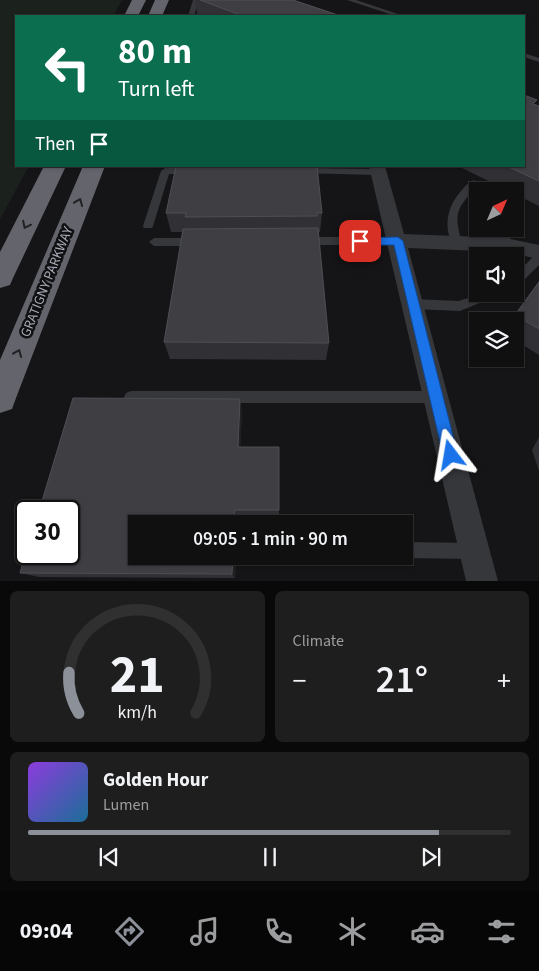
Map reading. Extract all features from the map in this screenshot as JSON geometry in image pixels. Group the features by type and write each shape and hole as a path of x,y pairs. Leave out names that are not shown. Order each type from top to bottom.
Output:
{"highway":[{"path":"132,15 139,0"},
{"path":"155,15 162,0"},
{"path":"0,278 55,167"},
{"name":"GRATIGNY PARKWAY","path":"0,398 94,167"}],"street":[{"path":"378,169 398,241 475,551 485,580"},
{"path":"398,241 457,244 498,238"},
{"path":"507,238 539,252"}],"lane":[{"path":"191,15 196,0"},
{"path":"350,0 398,15"},
{"path":"525,55 539,60"},
{"path":"291,171 378,169"},
{"path":"148,226 165,170 194,171"},
{"path":"457,244 450,225 454,208 463,193 469,188"},
{"path":"290,242 398,241"},
{"path":"154,242 203,242"},
{"path":"524,273 539,258"},
{"path":"413,304 460,306 470,302"},
{"path":"131,397 436,397"},
{"path":"413,550 475,551"}],"shaded area":[{"path":"0,0 122,0 114,15 15,15 15,167 28,167 0,219"}],"building":[{"path":"200,0 293,0 338,15 240,15"},
{"path":"525,95 537,100 533,104 539,106 539,181 509,167 525,167"},
{"path":"176,167 317,167 322,213 317,213 317,216 185,217 186,213 166,213"},
{"path":"318,228 329,343 164,342 183,229"},
{"path":"539,282 539,329 524,320 524,312 517,312"},
{"path":"73,398 240,399 238,447 279,447 279,510 235,510 235,515 128,515 128,565 232,565 232,574 20,573 22,565 80,565 80,500 42,500"}],"route":[{"path":"360,241 398,241 451,455"}]}
